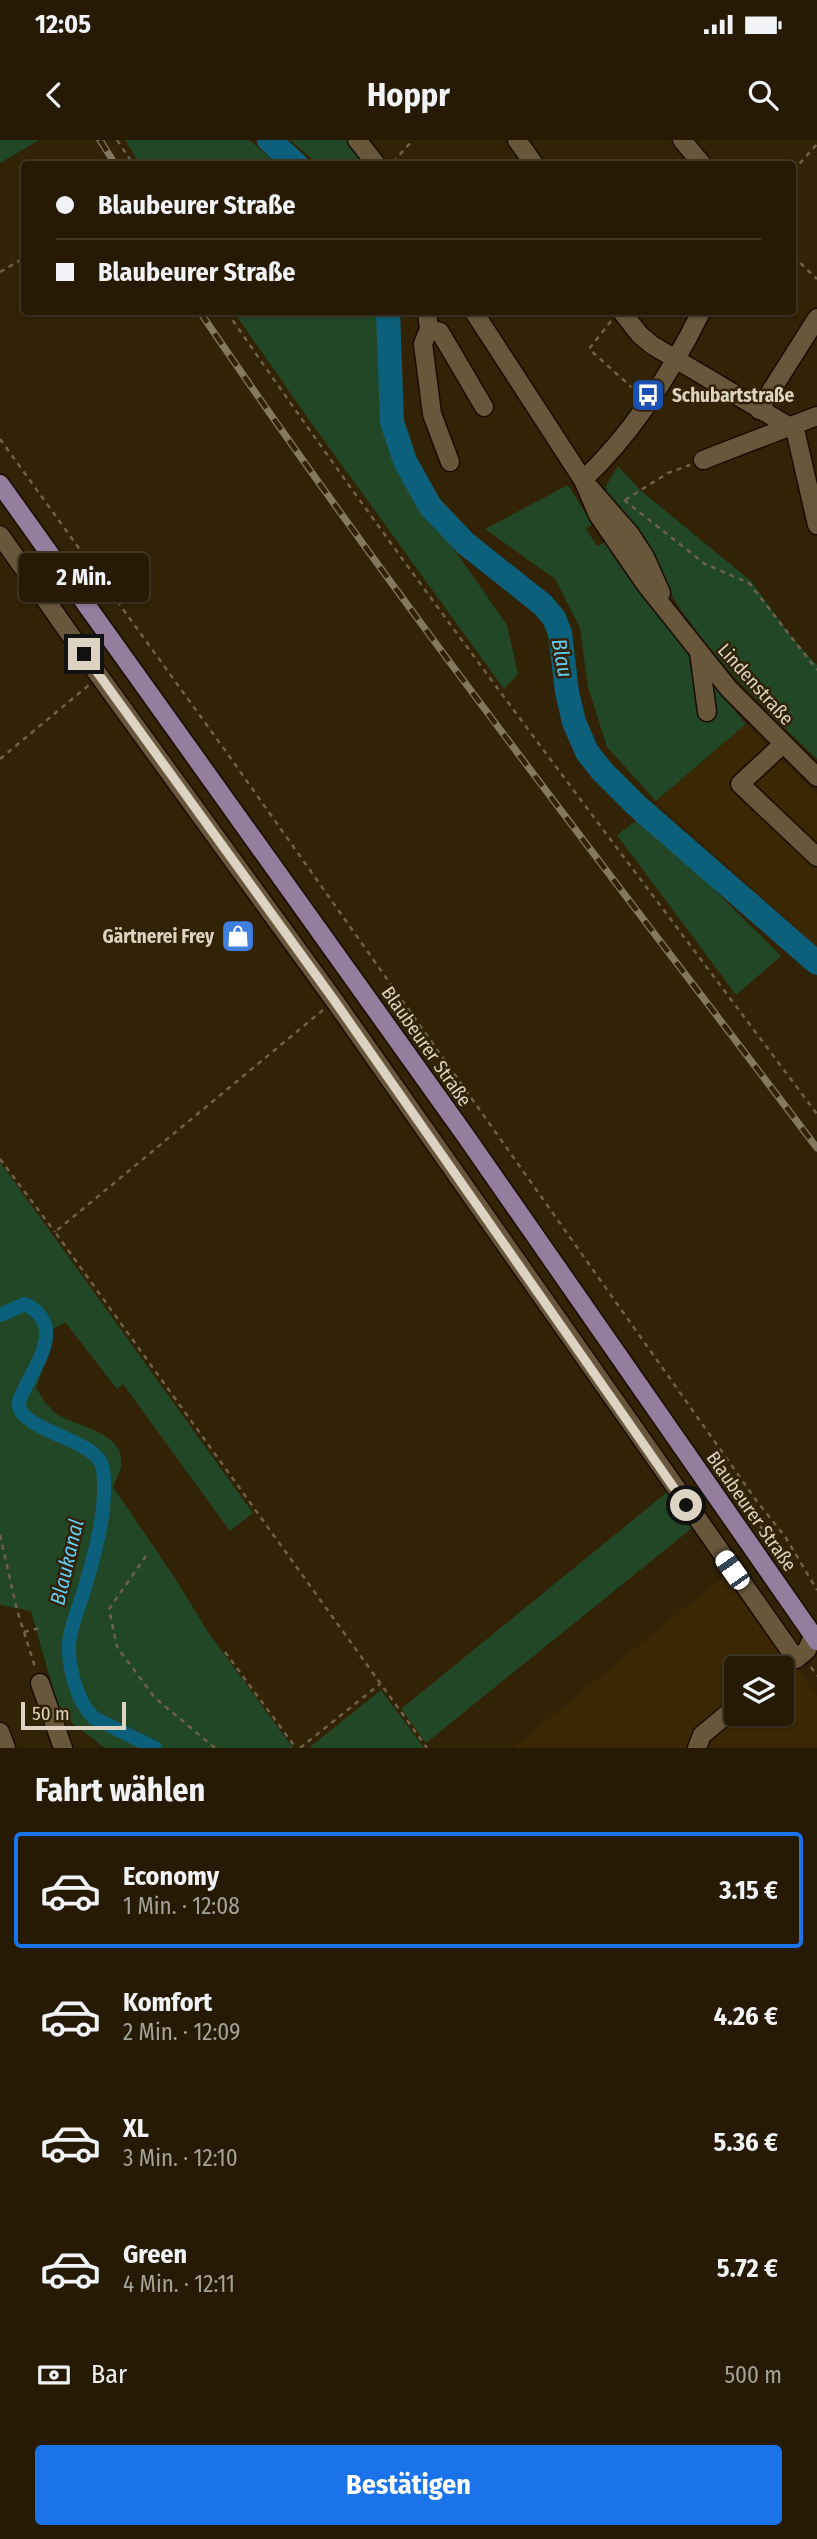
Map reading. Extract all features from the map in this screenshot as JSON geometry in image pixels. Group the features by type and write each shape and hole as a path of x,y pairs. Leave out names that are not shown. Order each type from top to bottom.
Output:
{"main road":[{"name":"Blaubeurer Straße","path":"0,484 465,1135 815,1638"}],"street":[{"path":"357,140 374,161"},
{"path":"517,140 532,161"},
{"path":"682,140 700,161"},
{"name":"Lindenstraße","path":"476,315 583,480 598,515 646,586 729,689 817,777"},
{"path":"583,480 622,440 676,360 700,315"},
{"path":"617,316 676,360 759,410 792,426 817,525"},
{"path":"759,410 817,318"},
{"path":"428,320 440,332 484,407"},
{"path":"428,320 422,344 432,414 450,462"},
{"path":"703,460 817,416"},
{"name":"Blaubeurer Straße","path":"0,535 334,1000 784,1656"},
{"path":"699,652 707,712"},
{"path":"783,744 740,784 817,856"},
{"name":"Blaubeurer Straße","path":"794,1660 807,1650 815,1638"},
{"path":"40,1683 63,1748"},
{"path":"697,1748 702,1735 724,1717"},
{"path":"0,1732 6,1748"}],"path":[{"path":"117,140 131,161"},
{"path":"393,161 413,140"},
{"path":"796,167 817,144"},
{"path":"796,259 817,279"},
{"path":"0,272 21,260"},
{"path":"229,315 500,693 817,1114"},
{"path":"617,316 589,349 648,403"},
{"path":"0,439 227,753 755,1500 786,1538 817,1590"},
{"path":"703,460 668,473 625,500 705,564 749,583 817,670"},
{"path":"0,759 100,677"},
{"path":"55,1231 334,1000"},
{"path":"0,1159 55,1231 427,1748"},
{"path":"0,1535 18,1610 40,1683"},
{"path":"146,1556 109,1609 117,1647 155,1698 215,1748"},
{"path":"24,1632 40,1628"},
{"path":"225,1651 298,1748 380,1684"}],"shaded area":[{"path":"746,724 817,795 817,947 656,801"},
{"path":"730,1571 789,1656 724,1656 724,1726 794,1726 794,1663 817,1696 817,1748 513,1748"}],"green space":[{"path":"0,140 39,140 0,163"},
{"path":"125,140 249,140 274,161 138,161"},
{"path":"290,140 349,140 364,161 314,161"},
{"path":"236,315 381,315 384,335 383,414 396,464 424,510 507,625 518,674 504,689"},
{"path":"618,466 640,490 752,582 790,635 817,665 817,759 725,666 677,604 646,539 608,497 606,486"},
{"path":"568,485 592,524 586,529 597,546 605,542 746,724 656,801 607,747 588,687 580,628 555,579 485,529"},
{"path":"641,817 781,956 736,995 617,835"},
{"path":"0,1162 253,1513 230,1531 123,1384 117,1389 65,1322 52,1330 52,1343 36,1388 57,1414 99,1432 116,1446 121,1455 121,1466 113,1487 208,1632 293,1748 105,1748 60,1714 31,1611 0,1605"},
{"path":"671,1489 697,1524 426,1743 401,1709"},
{"path":"381,1690 424,1748 309,1748"}],"waterway":[{"name":"Blau","path":"269,140 293,161"},
{"name":"Blau","path":"388,315 392,422 405,461 430,506 465,543 543,605 554,618 560,633 567,692 574,722 587,752 636,805 817,963"},
{"name":"Blaukanal","path":"0,1315 25,1304 38,1313 45,1324 43,1349 19,1401 21,1410 39,1426 93,1453 103,1468 104,1493 99,1532 70,1638 70,1663 75,1684 83,1703 94,1718 155,1748"}],"railway":[{"path":"100,140 113,161"},
{"path":"202,315 425,629 817,1148"}],"place":[{"name":"Schubartstraße","path":"648,395"},
{"name":"Gärtnerei Frey","path":"238,936"}],"route":[{"path":"84,654 334,1000 686,1505"}]}
